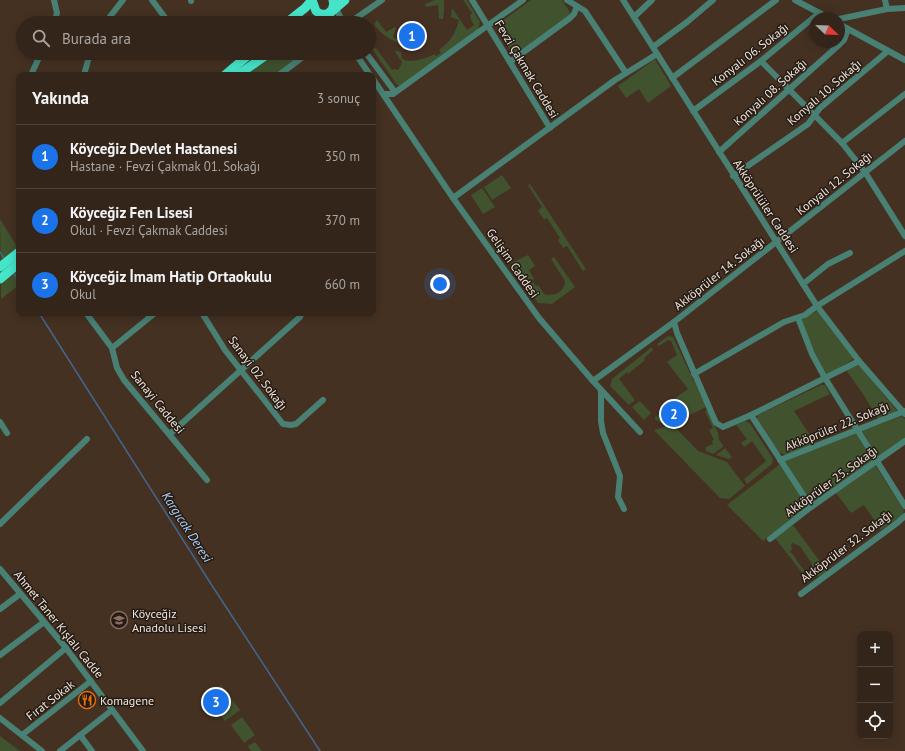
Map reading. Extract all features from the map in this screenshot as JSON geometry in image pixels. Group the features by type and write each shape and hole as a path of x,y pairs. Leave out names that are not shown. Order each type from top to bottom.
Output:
{"highway":[{"path":"321,16 329,9 345,0"},
{"path":"295,16 313,1 315,10 329,9"},
{"path":"229,72 243,60"},
{"path":"242,72 259,60"},
{"path":"0,267 16,254"},
{"path":"0,279 16,266"}],"street":[{"path":"54,0 56,16"},
{"path":"110,16 123,0"},
{"path":"152,0 164,16"},
{"path":"359,16 382,0"},
{"name":"Fevzi Çakmak Caddesi","path":"472,0 550,128"},
{"path":"383,94 396,92 523,0"},
{"path":"567,0 585,11 626,73"},
{"name":"Akköprülüler Caddesi","path":"623,0 816,306 859,361 904,412"},
{"path":"634,18 652,0"},
{"path":"653,47 687,22 713,0"},
{"path":"672,78 776,0"},
{"path":"795,0 817,12"},
{"path":"885,0 887,10"},
{"path":"510,62 570,18 574,14 577,6"},
{"path":"845,18 905,8"},
{"name":"Konyalı 06. Sokağı","path":"693,111 761,61 809,21"},
{"path":"845,27 905,60"},
{"name":"Konyalı 08. Sokağı","path":"719,152 840,44 846,36 848,29"},
{"name":"Konyalı 10. Sokağı","path":"733,176 808,124 820,108 888,51"},
{"path":"453,198 626,73 657,54"},
{"path":"32,72 38,60"},
{"path":"85,72 88,60"},
{"path":"283,72 299,60"},
{"path":"360,60 368,72"},
{"path":"371,60 396,92"},
{"path":"761,61 842,143 865,172 905,236"},
{"name":"Gelişim Caddesi","path":"376,84 453,198 539,318 593,381 640,432"},
{"path":"842,143 905,94"},
{"name":"Konyalı 12. Sokağı","path":"777,242 905,141"},
{"name":"Akköprüler 14. Sokağı","path":"593,381 674,322 777,242"},
{"path":"694,374 789,319 798,318 805,315 816,306 905,251"},
{"path":"803,284 825,266 850,253"},
{"name":"Sanayi Caddesi","path":"91,316 112,348 117,368 124,380 207,480"},
{"path":"112,348 151,316"},
{"name":"Sanayi 02. Sokağı","path":"204,316 241,371 281,422 291,425 301,421 323,400"},
{"path":"170,434 300,316"},
{"path":"798,318 812,354 825,378 905,506"},
{"path":"674,322 694,374 718,425 726,426 750,416 859,361"},
{"path":"601,390 603,433 620,476 618,497 624,509"},
{"name":"Akköprüler 22. Sokağı","path":"780,460 904,412"},
{"path":"750,416 812,508"},
{"path":"0,422 7,433"},
{"path":"0,524 87,439"},
{"name":"Akköprüler 25. Sokağı","path":"770,539 905,441"},
{"name":"Akköprüler 32. Sokağı","path":"801,594 905,516"},
{"name":"Ahmet Taner Kışlalı Cadde","path":"0,569 66,648 143,751"},
{"path":"0,610 20,594"},
{"path":"0,655 44,622"},
{"path":"0,703 66,648"},
{"name":"Fırat Sokak","path":"22,735 91,681"},
{"path":"60,751 112,710"},
{"path":"0,718 40,750"},
{"path":"80,735 92,751"}],"green space":[{"path":"435,0 444,0 443,19 439,19 438,5 426,7 425,4"},
{"path":"463,0 467,0 480,22 478,30 400,85 397,85 376,54 376,48 392,70 398,70 402,62 394,50 401,52 402,59 410,61 423,59 435,54 436,56 441,53 439,50 452,37 459,20 451,17 452,8 467,30 474,25 470,18 472,13"},
{"path":"531,0 562,0 571,14 516,54 512,53 498,30 501,22"},
{"path":"377,20 386,32 395,27 393,37 404,42 415,27 416,29 412,35 413,41 403,43 392,40 376,27"},
{"path":"655,59 671,86 648,103 639,89 626,98 618,86"},
{"path":"267,60 295,60 279,72 249,72"},
{"path":"502,175 511,188 492,200 484,187"},
{"path":"530,184 586,269 583,271 567,246 563,248 558,240 560,238 547,218 544,219 538,211 542,207 528,185"},
{"path":"482,188 495,207 483,214 471,195"},
{"path":"0,219 16,245 16,287 1,299"},
{"path":"528,255 535,266 529,270 534,279 532,281 536,286 538,285 544,294 552,295 558,293 565,285 565,281 551,259 554,257 575,287 552,304 538,303 511,263"},
{"path":"817,311 853,357 852,360 827,375 811,345 801,320"},
{"path":"668,336 673,337 706,407 676,420 664,406 688,389 667,362 677,355 671,341 668,340 659,346 657,344"},
{"path":"652,347 653,350 644,358 645,360 628,374 627,372 619,379 635,400 629,405 610,386 612,379"},
{"path":"858,364 897,411 879,420 846,370"},
{"path":"821,385 825,385 830,394 794,411 816,444 786,455 778,452 757,419 758,415"},
{"path":"640,401 651,413 644,420 632,407"},
{"path":"707,410 718,433 719,440 723,445 723,447 713,454 706,451 706,447 713,444 712,441 714,440 709,430 713,428 705,411"},
{"path":"661,413 664,413 670,420 660,423 655,419 655,417"},
{"path":"902,416 905,419 905,439 878,457 862,431"},
{"path":"745,421 750,423 773,459 772,464 747,484 744,479 766,461 752,441 744,447 741,443 747,439 736,425"},
{"path":"673,425 698,451 727,462 745,486 729,499 720,498 654,430"},
{"path":"857,433 873,460 812,505 784,461"},
{"path":"725,448 732,457 729,459 716,455"},
{"path":"780,464 808,507 763,541 727,505"},
{"path":"875,465 904,510 902,516 881,530 864,505 851,513 836,493"},
{"path":"793,525 827,571 818,577 817,571 811,567 812,564 800,546 792,543 792,549 790,552 804,569 803,574 775,538"},
{"path":"221,685 240,710 225,721 207,696"},
{"path":"242,717 255,735 244,743 231,725"},
{"path":"0,736 20,751 0,751"},
{"path":"255,742 262,751 251,751 248,746"}],"waterway":[{"name":"Kargıcak Deresi","path":"0,252 4,258"},
{"name":"Kargıcak Deresi","path":"13,272 16,277"},
{"name":"Kargıcak Deresi","path":"41,316 211,584 320,751"}],"place":[{"name":"Köyceğiz Devlet Hastanesi","path":"412,36"},
{"name":"Köyceğiz Fen Lisesi","path":"674,414"},
{"name":"Köyceğiz Anadolu Lisesi","path":"119,620"},
{"name":"Komagene","path":"87,700"},
{"name":"Köyceğiz İmam Hatip Ortaokulu","path":"216,702"}]}
